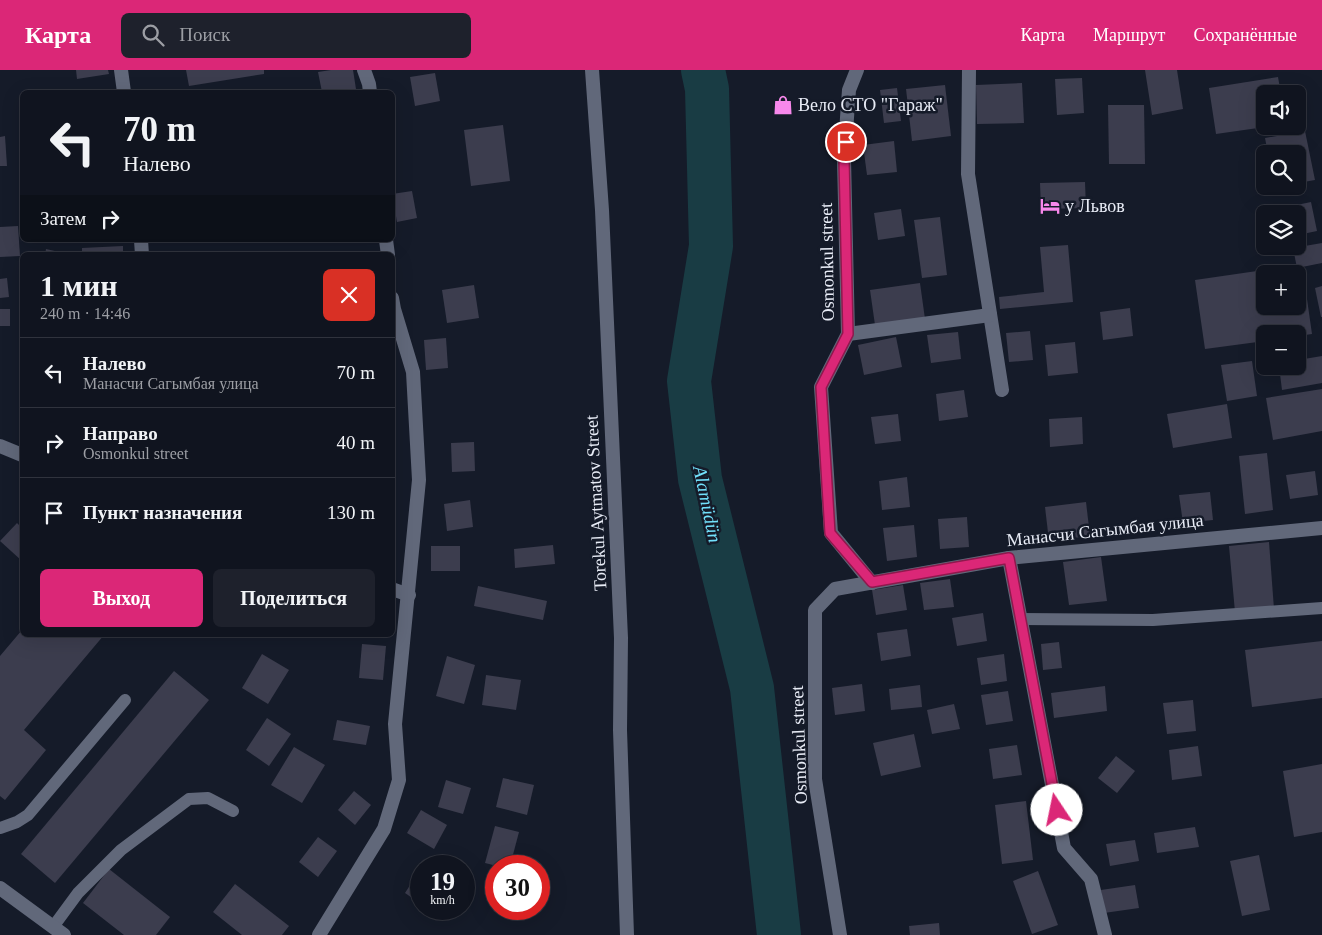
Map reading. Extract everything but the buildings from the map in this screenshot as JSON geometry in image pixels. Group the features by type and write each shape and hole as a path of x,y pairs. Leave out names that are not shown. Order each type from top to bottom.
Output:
{"street":[{"path":"122,70 124,90"},
{"path":"364,70 370,90"},
{"name":"Torekul Aytmatov Street","path":"592,70 602,210 621,638 620,730 627,935"},
{"name":"Osmonkul street","path":"857,70 849,90 844,159 848,334 821,387 830,533 872,582"},
{"path":"969,70 968,174 1002,390"},
{"path":"320,935 384,830 399,780 395,724 409,595 419,470 413,372 395,312"},
{"path":"848,334 990,315"},
{"path":"0,446 20,454"},
{"name":"Манасчи Сагымбая улица","path":"835,590 1009,558 1322,528"},
{"path":"1009,558 1064,848 1092,879 1104,935"},
{"name":"Osmonkul street","path":"835,590 815,610 815,779 840,935"},
{"path":"395,591 409,595"},
{"path":"0,888 59,931"}],"lane":[{"path":"1020,619 1153,620 1322,608"},
{"path":"0,828 17,822 28,815 125,700"},
{"path":"59,931 78,893 121,850 189,799 208,798 233,811"}],"waterway":[{"name":"Alamüdün","path":"703,70 707,89 711,246 689,381 700,479 752,688 779,935"}],"place":[{"name":"Вело СТО \"Гараж\"","path":"783,105"},
{"name":"у Львов","path":"1050,206"}],"route":[{"path":"846,142 844,159 848,334 821,387 830,533 872,582 1009,558 1057,810"}]}
